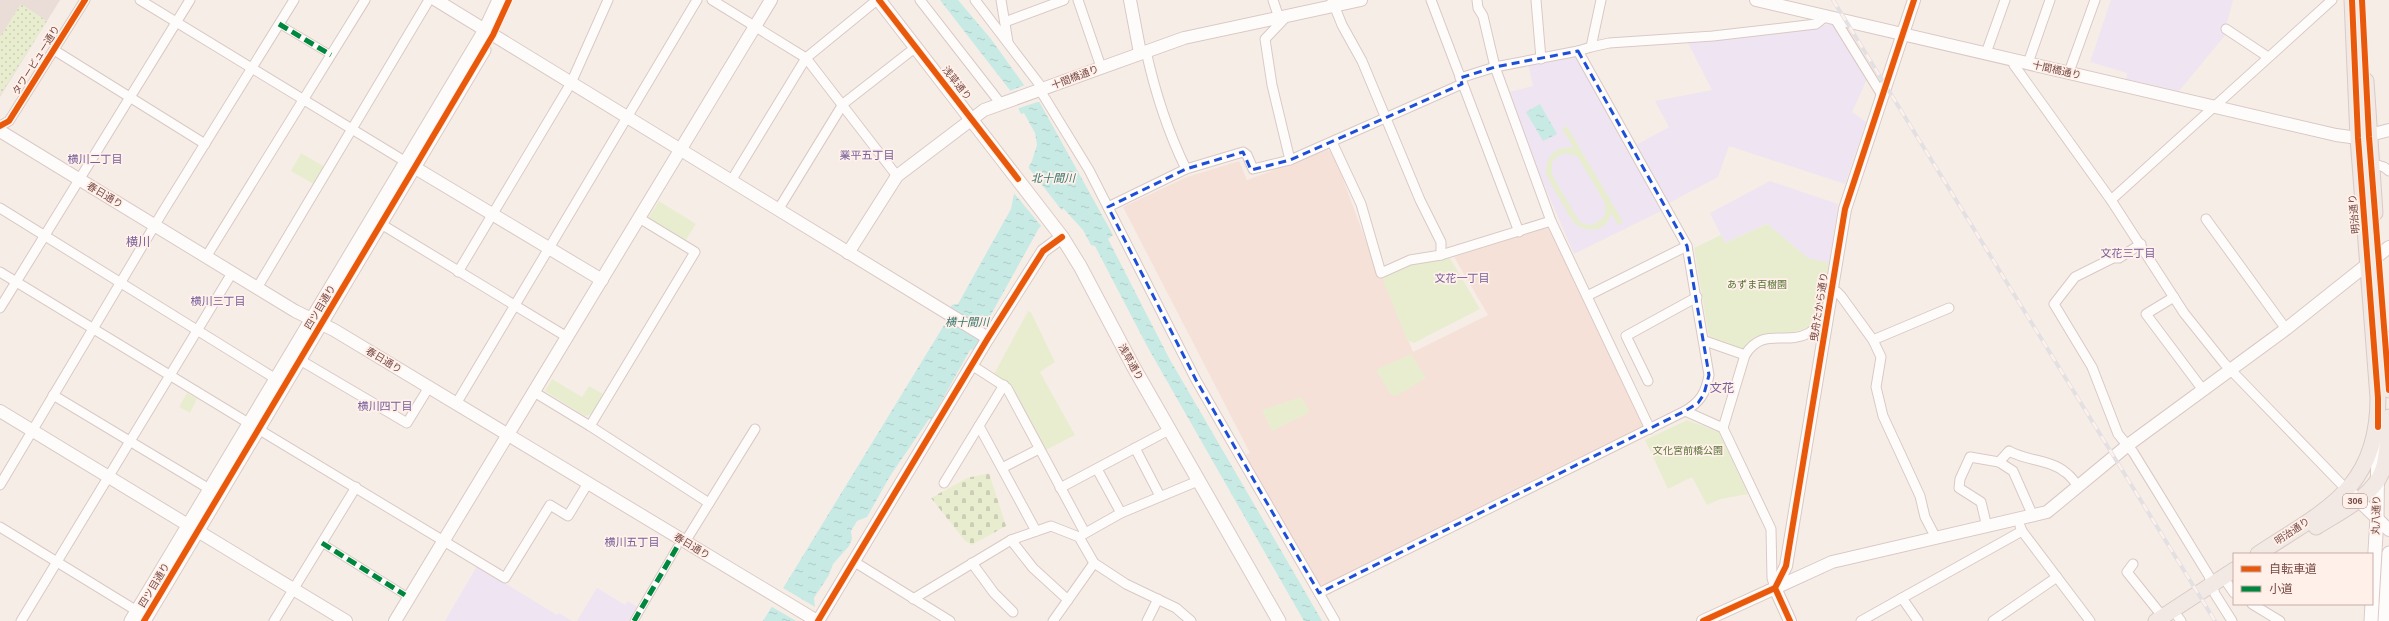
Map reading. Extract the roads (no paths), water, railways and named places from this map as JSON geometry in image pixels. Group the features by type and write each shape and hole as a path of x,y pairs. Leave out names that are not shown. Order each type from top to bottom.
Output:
{"main road":[{"name":"四ツ目通り","path":"489,32 499,0"},
{"name":"四ツ目通り","path":"193,529 211,490 300,360 317,322 508,0"},
{"name":"浅草通り","path":"878,0 972,118 1062,237 1169,430 1279,621"},
{"name":"明治通り","path":"2276,553 2352,495 2368,460 2378,427 2378,255 2364,137 2352,0"},
{"name":"明治通り","path":"2362,0 2364,137 2371,163 2389,390"},
{"name":"四ツ目通り","path":"143,618 193,529 254,426 276,379 317,322 381,224 410,165"},
{"name":"明治通り","path":"2260,553 2327,508 2377,482 2385,463 2389,417"},
{"name":"丸八通り","path":"2373,586 2377,517 2378,427"},
{"path":"2386,621 2389,553"},
{"path":"2170,619 2226,584"},
{"name":"丸八通り","path":"2371,621 2372,605"}],"street":[{"name":"タワービュー通り","path":"0,126 9,121 85,0"},
{"path":"140,0 602,280"},
{"path":"0,308 78,179 190,0"},
{"path":"0,485 154,225 293,0"},
{"path":"206,257 365,0"},
{"path":"257,288 353,130 429,0"},
{"path":"436,0 986,337"},
{"path":"458,272 571,82 608,0"},
{"path":"456,404 548,247 697,0"},
{"path":"712,0 806,58 843,104 897,176"},
{"path":"396,621 771,0"},
{"path":"731,181 806,58 878,0"},
{"path":"920,0 1004,103"},
{"path":"975,0 1008,43 1089,170 1196,380 1335,621"},
{"path":"1001,0 1008,43"},
{"path":"1005,22 1064,0"},
{"path":"1078,0 1101,67"},
{"path":"1130,0 1143,52 1172,139 1186,169"},
{"path":"1273,0 1283,17 1265,39 1272,85 1290,160"},
{"name":"十間橋通り","path":"848,252 897,176 972,118 1004,103 1184,38 1283,17 1333,3 1361,0"},
{"path":"1431,0 1519,232"},
{"path":"1478,0 1478,8 1483,16 1495,67 1551,221 1650,429"},
{"path":"1536,0 1541,59"},
{"path":"1591,47 1601,0"},
{"name":"十間橋通り","path":"1757,0 2336,135 2364,137"},
{"name":"曳舟たから通り","path":"1775,588 1786,566 1845,209 1914,0"},
{"path":"1986,53 2005,0"},
{"path":"2028,63 2050,0"},
{"path":"2069,72 2094,0"},
{"path":"2111,200 2332,0"},
{"path":"1333,3 1362,61 1385,120 1420,200 1441,242 1442,255"},
{"path":"1108,207 1186,169 1243,152 1247,155 1253,169 1290,160 1385,120 1461,81 1495,67 1541,59 1609,43 1713,36 1816,24 1830,17 1882,95"},
{"path":"279,24 331,55"},
{"path":"2226,29 2268,57"},
{"path":"778,210 843,104 916,47"},
{"path":"54,50 205,144"},
{"path":"1319,593 1685,411 1698,403 1708,383 1709,375 1705,341 1687,246 1578,51"},
{"path":"2012,59 2014,65 2141,244 2184,313 2231,370 2352,495 2389,530"},
{"path":"2364,137 2389,130"},
{"name":"春日通り","path":"0,131 257,288 429,387 588,483 681,544 818,621"},
{"path":"1332,142 1361,204 1381,273 1410,260 1442,255 1551,221"},
{"path":"2371,163 2384,167 2389,171"},
{"path":"0,208 276,379"},
{"path":"590,426 695,252 639,218"},
{"path":"2206,219 2286,329"},
{"path":"381,224 567,337"},
{"path":"818,621 973,366 986,337 1043,251 1062,237"},
{"path":"2141,244 2118,258 2113,258 2075,277 2054,304 2092,367 2110,418 2118,434 2128,445 2165,504 2226,584 2232,621"},
{"path":"1587,296 1687,246"},
{"path":"1861,621 1902,598 2033,516 2047,512 2128,445 2286,329 2378,255"},
{"path":"0,272 505,578 550,505 568,516 588,483"},
{"path":"21,621 232,273"},
{"path":"1832,291 1837,292 1841,296 1873,340 1882,357 1876,387 1883,416 1920,496 1925,517 1936,538"},
{"path":"1648,381 1626,336 1697,297"},
{"path":"2174,297 2146,314 2203,390"},
{"path":"1873,340 1949,308"},
{"path":"1723,428 1745,355 1751,346 1760,339 1800,336 1810,333 1828,313"},
{"path":"1705,341 1745,355"},
{"path":"300,360 407,423 429,387"},
{"path":"973,366 1004,385 1060,488 1094,563 1126,584 1176,608 1191,621"},
{"path":"944,483 1004,385"},
{"path":"534,392 590,426 708,503"},
{"path":"53,395 211,490"},
{"path":"0,411 346,621"},
{"path":"1685,411 1723,428 1771,529 1772,578 1790,621"},
{"path":"979,426 1036,531"},
{"path":"634,621 681,544 755,429"},
{"path":"1060,488 1169,430"},
{"path":"1135,448 1160,496"},
{"path":"1002,468 1039,449"},
{"path":"1999,462 2009,451 2026,459 2054,465 2066,472 2078,486"},
{"path":"1987,527 1981,502 1959,488 1960,479 1970,457 1999,462 2013,472 2033,516"},
{"path":"1097,469 1121,513"},
{"path":"914,599 1011,540 1051,526 1082,535 1121,513 1198,481"},
{"path":"274,621 356,487"},
{"path":"1703,621 1832,562 1987,527 2020,525"},
{"path":"2020,525 2090,621"},
{"path":"0,527 57,561 143,618"},
{"path":"1011,540 1033,568 1068,600"},
{"path":"322,543 405,595"},
{"path":"854,561 950,621"},
{"path":"972,563 994,592 1013,612"},
{"path":"1053,621 1094,563"},
{"path":"2133,564 2127,572 2170,619"},
{"path":"1993,621 2057,577"},
{"path":"1902,598 1918,621"},
{"path":"1147,621 1158,599"},
{"path":"2254,605 2280,621"},
{"path":"931,621 937,613"}],"water":[{"path":"940,0 958,0 991,39 1024,85 1040,103 1113,235 1108,239 1169,358 1322,621 1304,621 1147,346 1095,246 1091,245 1083,230 1063,208 1062,211 1051,217 1039,228 988,320 990,324 974,349 970,350 931,420 929,419 890,476 867,517 857,521 851,531 852,539 849,546 833,564 829,575 814,598 815,609 805,621 763,621 946,322 944,319 952,305 958,304 1011,209 1014,194 1032,161 1037,145 1035,133 1024,113 1021,114 1009,89"},
{"path":"1540,104 1557,134 1543,141 1526,112"}],"railway":[{"path":"1833,0 2215,621"}],"district":[{"name":"業平五丁目","path":"867,155"},
{"name":"横川二丁目","path":"95,159"},
{"name":"横川","path":"138,242"},
{"name":"文花三丁目","path":"2128,253"},
{"name":"文花一丁目","path":"1462,278"},
{"name":"横川三丁目","path":"218,301"},
{"name":"文花","path":"1722,388"},
{"name":"横川四丁目","path":"385,406"},
{"name":"横川五丁目","path":"632,542"}],"water label":[{"name":"北十間川","path":"1053,178"},
{"name":"横十間川","path":"967,322"}],"park label":[{"name":"あずま百樹園","path":"1757,284"},
{"name":"文化宮前橋公園","path":"1688,450"}]}
